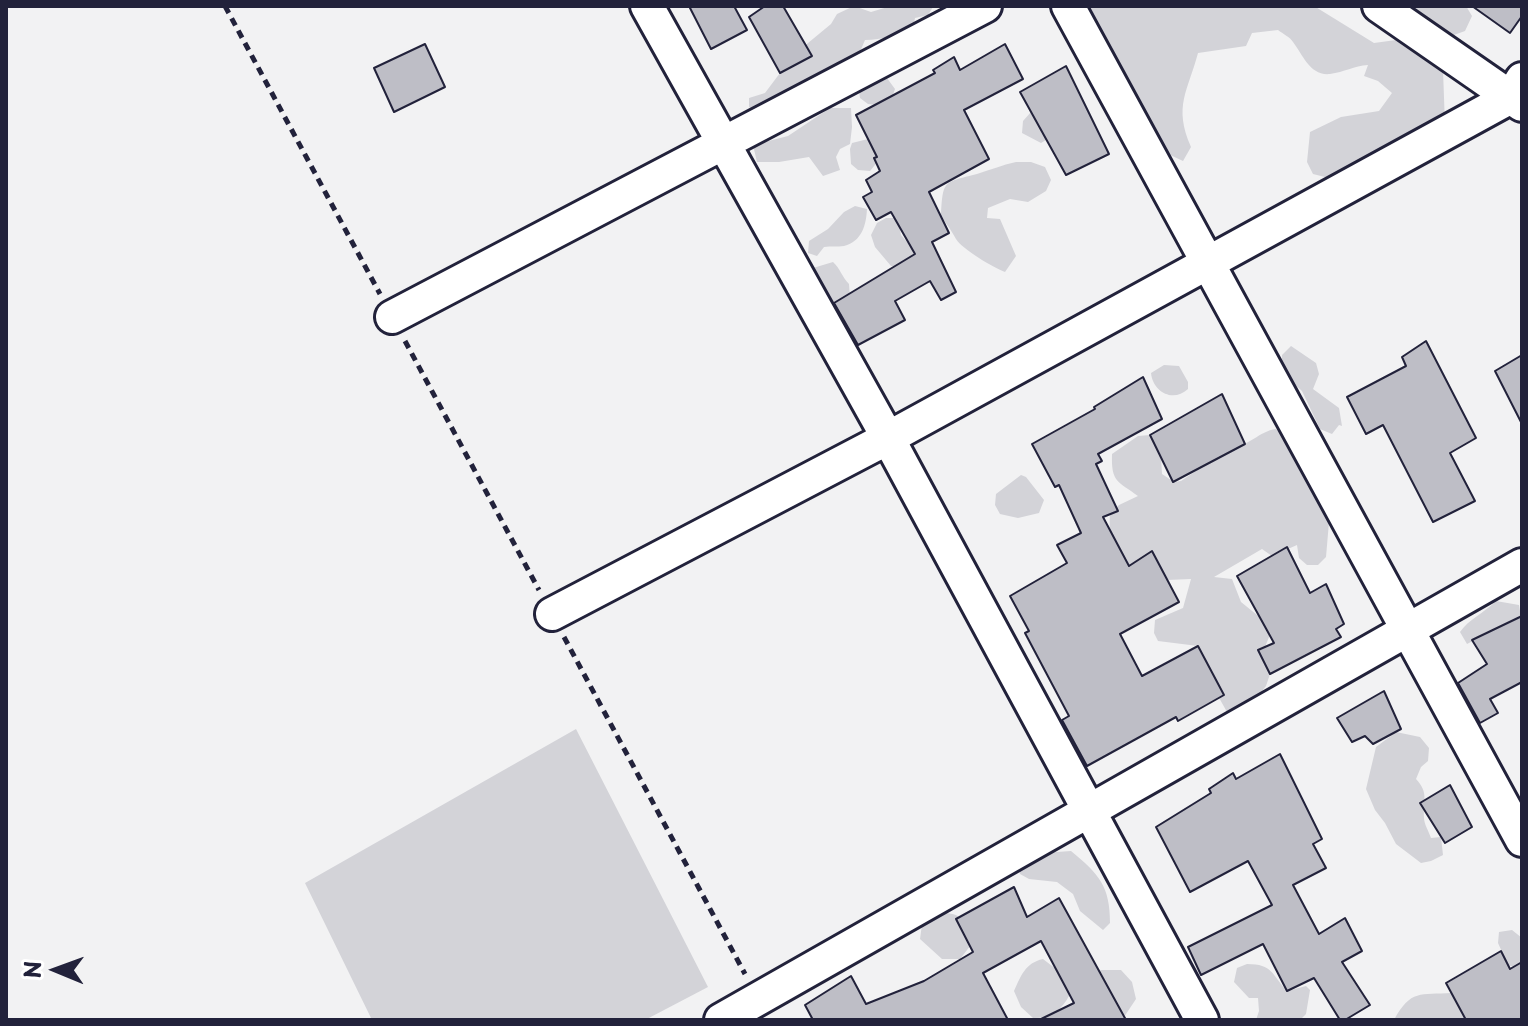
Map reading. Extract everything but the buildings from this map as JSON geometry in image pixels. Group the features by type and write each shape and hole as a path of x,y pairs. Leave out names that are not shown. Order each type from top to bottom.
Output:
{"street":[{"path":"647,6 888,438 1202,1020"},
{"path":"392,317 985,6"},
{"path":"1068,6 1522,840"},
{"path":"552,614 888,438 1518,94 1379,6"},
{"path":"721,1020 764,1009 1089,811 1522,565"}],"path":[{"path":"225,6 764,1009"}],"shaded area":[{"path":"854,6 871,12 891,6 949,6 933,7 928,15 915,18 913,28 907,31 865,40 859,54 826,71 816,84 765,116 749,107 749,98 765,93 780,73 798,64 802,48 831,24 837,14"},
{"path":"1079,6 1314,6 1374,43 1396,40 1443,70 1445,125 1341,181 1313,174 1307,162 1310,132 1341,117 1379,111 1392,93 1378,81 1364,76 1368,65 1323,74 1312,68 1292,40 1278,30 1252,33 1246,46 1198,53 1184,99 1183,120 1191,147 1183,161 1166,153"},
{"path":"1381,6 1466,6 1472,16 1465,31 1426,39"},
{"path":"884,74 895,89 889,106 868,104 860,98 859,91 866,83"},
{"path":"830,108 851,108 850,144 840,149 836,157 840,170 823,176 809,157 757,162 753,145 788,136"},
{"path":"1031,112 1051,137 1041,143 1022,133 1023,121"},
{"path":"872,138 879,160 870,171 858,170 851,164 852,143"},
{"path":"1016,162 1031,162 1045,167 1051,180 1046,191 1028,202 1010,199 988,208 987,218 1000,219 1016,256 1005,272 959,243 941,217 942,205 944,189 951,182"},
{"path":"855,206 867,209 859,237 844,246 824,247 817,256 808,253 809,241"},
{"path":"886,218 898,218 901,235 913,249 913,256 902,266 891,266 875,247 871,235 877,223"},
{"path":"833,262 849,284 850,298 837,309 811,277 813,268"},
{"path":"1291,346 1316,363 1319,374 1313,389 1339,408 1342,426 1339,425 1332,434 1320,429 1302,391 1282,373 1282,355"},
{"path":"1164,365 1179,366 1188,382 1188,389 1176,395 1160,390 1151,373"},
{"path":"1276,429 1298,460 1302,475 1329,522 1326,557 1318,565 1307,565 1299,558 1297,545 1272,556 1262,549 1214,577 1232,579 1241,602 1262,619 1271,632 1263,652 1270,674 1266,686 1244,714 1227,712 1213,687 1198,646 1158,641 1154,633 1155,620 1183,608 1191,579 1133,577 1114,548 1110,514 1119,505 1138,496 1115,476 1112,454 1138,436 1150,435 1161,457 1162,474 1174,482 1181,481 1231,447"},
{"path":"1021,475 1044,500 1039,513 1018,518 1000,514 995,505 996,494"},
{"path":"1496,601 1519,605 1522,623 1507,631 1499,627 1467,644 1460,632"},
{"path":"576,729 708,987 645,1020 372,1020 305,883"},
{"path":"1396,732 1420,737 1429,748 1428,761 1421,767 1416,779 1424,793 1424,820 1431,838 1441,837 1443,855 1431,861 1421,863 1396,844 1366,789 1376,747"},
{"path":"1071,851 1096,874 1105,890 1110,923 1103,930 1080,911 1073,894 1057,882 1029,879 1020,874 1018,864 1043,853"},
{"path":"934,913 956,915 966,926 974,941 960,959 942,959 920,939 923,917"},
{"path":"1512,930 1522,938 1522,965 1514,967 1508,965 1498,943 1499,932"},
{"path":"1043,959 1056,969 1070,994 1055,1012 1033,1018 1021,1007 1014,991 1028,967"},
{"path":"1247,964 1267,968 1287,991 1306,986 1310,990 1306,1014 1300,1020 1256,1020 1258,998 1249,998 1234,982 1237,968"},
{"path":"1101,970 1121,970 1132,982 1136,999 1122,1020 1086,977"},
{"path":"1452,993 1482,1020 1394,1020 1411,998"}]}
